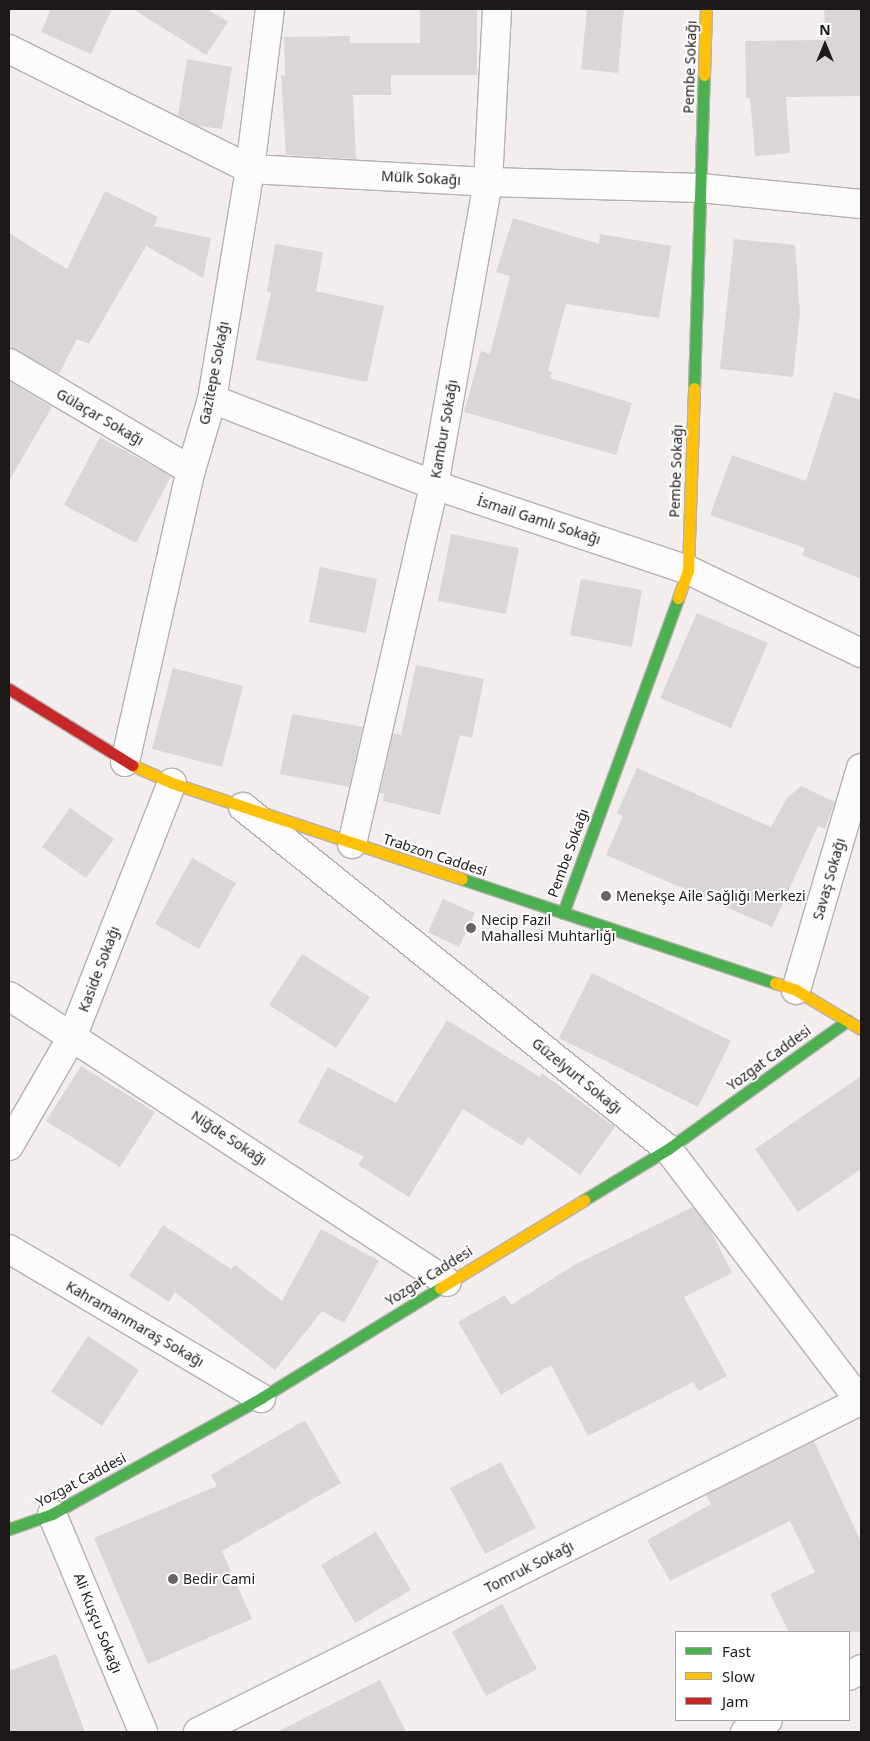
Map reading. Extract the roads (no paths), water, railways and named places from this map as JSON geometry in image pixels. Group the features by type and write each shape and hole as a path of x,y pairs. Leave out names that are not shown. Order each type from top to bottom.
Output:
{"street":[{"name":"Gazitepe Sokağı","path":"126,762 191,470 212,399 250,169 270,9"},
{"name":"Kambur Sokağı","path":"352,844 434,486 488,182 497,9"},
{"name":"Pembe Sokağı","path":"562,913 688,570 706,9"},
{"name":"Mülk Sokağı","path":"9,49 250,169 488,182 701,188 861,204"},
{"name":"Gülaçar Sokağı","path":"9,363 191,470"},
{"name":"İsmail Gamlı Sokağı","path":"212,399 434,486 688,570 861,653"},
{"name":"Trabzon Caddesi","path":"9,689 126,762 172,782 238,803 352,844 796,990 861,1029"},
{"name":"Savaş Sokağı","path":"796,990 861,768"},
{"name":"Kaside Sokağı","path":"9,1146 73,1036 172,782"},
{"name":"Güzelyurt Sokağı","path":"238,803 668,1149 861,1402"},
{"name":"Niğde Sokağı","path":"9,996 447,1282"},
{"name":"Yozgat Caddesi","path":"9,1529 52,1514 262,1398 447,1282 668,1149 848,1020"},
{"name":"Kahramanmaraş Sokağı","path":"9,1249 262,1398"},
{"name":"Tomruk Sokağı","path":"198,1732 861,1402"},
{"name":"Ali Kuşçu Sokağı","path":"52,1514 143,1732"},
{"path":"850,1675 861,1669"},
{"path":"745,1732 766,1721"}],"place":[{"name":"Menekşe Aile Sağlığı Merkezi","path":"606,896"},
{"name":"Necip Fazıl Mahallesi Muhtarlığı","path":"471,928"},
{"name":"Bedir Cami","path":"173,1579"}]}
